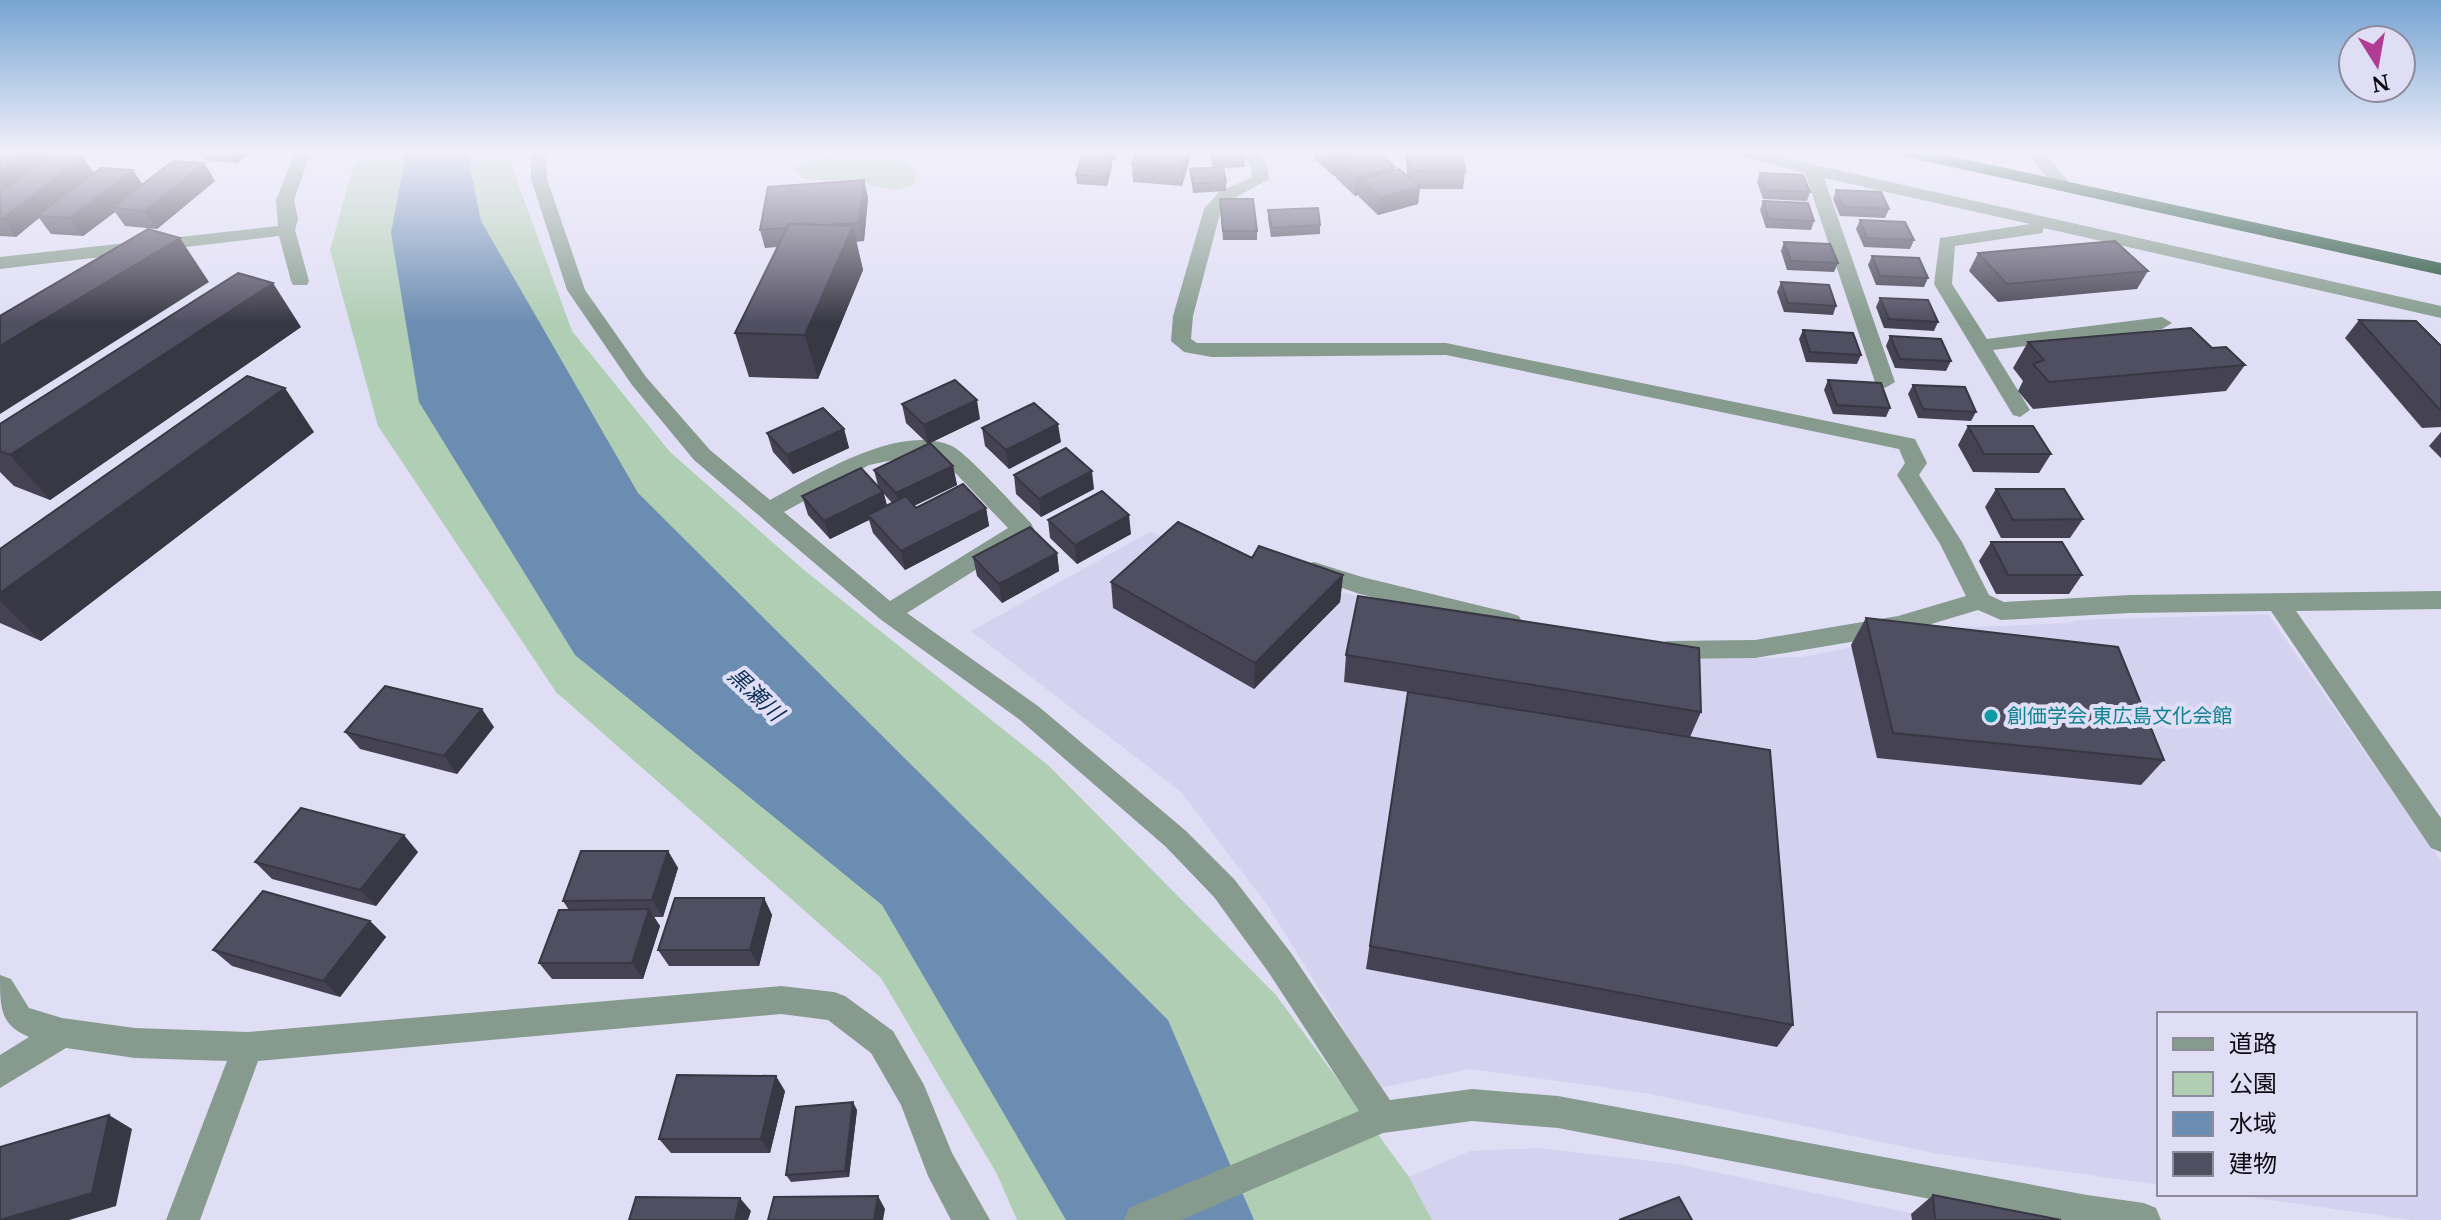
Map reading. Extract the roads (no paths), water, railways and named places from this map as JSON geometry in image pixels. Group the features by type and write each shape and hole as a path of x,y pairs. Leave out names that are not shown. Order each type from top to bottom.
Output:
{"highway":[{"path":"2165,209 2441,269"}],"street":[{"path":"287,209 289,219 286,230 300,281"},
{"path":"549,209 576,290 639,381 702,455 889,613 1029,713 1176,839 1224,888 1280,963 1382,1117"},
{"path":"1213,209 1183,316 1181,341 1191,348 1212,351 1446,349 1907,444 1916,463 1908,475 1951,542 1980,601 2001,611 2130,604 2441,600"},
{"path":"1826,209 1885,382"},
{"path":"1982,209 2441,312"},
{"path":"2020,410 1943,284 1946,242 2036,229"},
{"path":"0,263 286,230"},
{"path":"1980,346 2162,323"},
{"path":"766,512 863,459 917,448 947,452 1023,529 889,613"},
{"path":"1295,564 1360,585 1536,628"},
{"path":"1647,650 1755,649 1898,625 1980,601"},
{"path":"2278,603 2441,840"},
{"path":"0,989 19,1019 62,1033 135,1043 248,1047 781,1000 834,1006 882,1042 913,1096 940,1164 964,1211 973,1220"},
{"path":"0,1073 62,1033"},
{"path":"183,1220 248,1047"},
{"path":"1141,1220 1382,1117 1472,1105 1558,1112 2089,1216 2144,1220"}],"water":[{"name":"黒瀬川","path":"396,209 479,209 481,221 638,493 1168,1020 1254,1220 1066,1220 882,905 575,655 419,402 391,233"}],"place":[{"name":"創価学会 東広島文化会館","path":"1991,716"}]}
